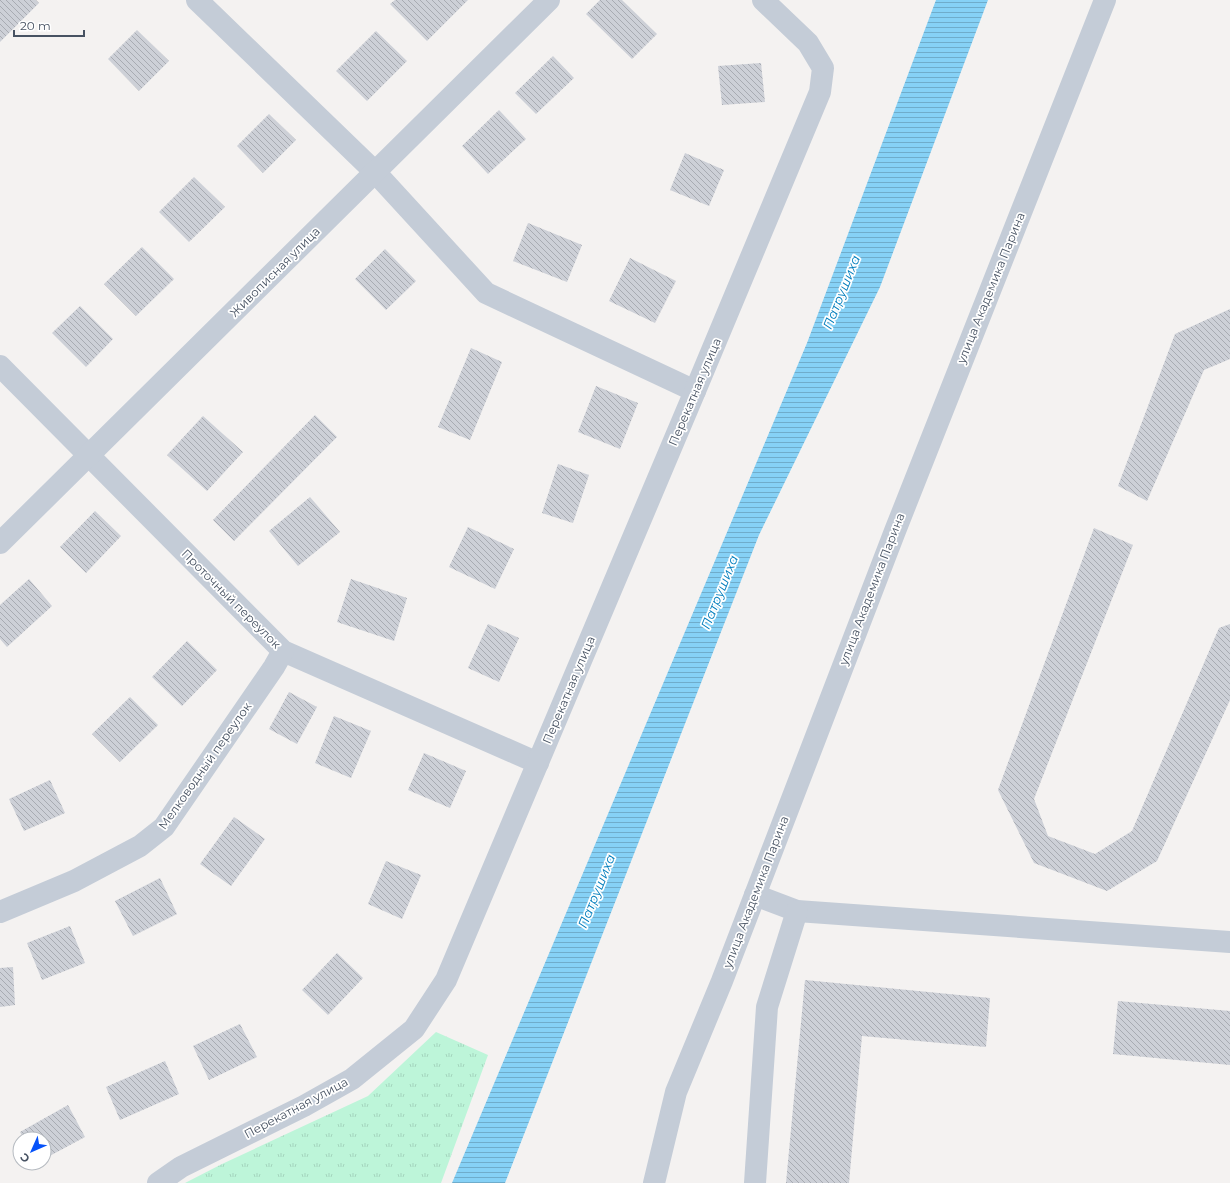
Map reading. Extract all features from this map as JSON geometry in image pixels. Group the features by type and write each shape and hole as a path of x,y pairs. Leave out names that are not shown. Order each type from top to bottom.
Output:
{"street":[{"path":"197,0 375,172 486,293 695,390"},
{"name":"Живописная улица","path":"0,543 549,0"},
{"name":"Перекатная улица","path":"158,1183 181,1167 304,1106 352,1079 414,1029 446,980 820,92 823,68 808,43 763,0"},
{"name":"улица Академика Парина","path":"654,1183 676,1092 722,981 892,538 1105,0"},
{"name":"Проточный переулок","path":"0,366 283,651 538,763"},
{"name":"Мелководный переулок","path":"0,912 74,881 140,846 164,827 274,667 283,651"},
{"path":"755,895 797,911 1230,942"},
{"path":"755,1183 767,1007 797,911"}],"green space":[{"path":"436,1032 488,1055 441,1183 185,1183 222,1164 368,1096"}],"water":[{"name":"Патрушиха","path":"936,0 988,0 880,287 759,535 505,1183 452,1183 807,343"}],"building":[{"path":"0,0 36,0 39,3 0,42"},
{"path":"395,0 468,0 427,41 390,4"},
{"path":"600,0 622,0 657,34 632,59 586,14"},
{"path":"137,30 169,61 139,91 108,59"},
{"path":"376,31 407,61 367,101 336,71"},
{"path":"553,56 574,78 536,114 515,93"},
{"path":"761,63 765,102 722,105 718,66"},
{"path":"499,110 526,139 488,174 462,146"},
{"path":"269,114 296,140 263,173 237,146"},
{"path":"685,153 724,170 709,206 670,190"},
{"path":"194,177 225,207 189,242 159,212"},
{"path":"528,223 582,245 567,282 513,261"},
{"path":"142,247 174,279 136,316 104,284"},
{"path":"385,249 416,281 386,310 355,279"},
{"path":"630,258 676,281 655,323 609,301"},
{"path":"80,306 113,339 86,367 52,333"},
{"path":"1230,309 1230,359 1204,370 1147,501 1118,486 1175,334"},
{"path":"471,348 502,362 470,440 438,427"},
{"path":"596,386 638,403 620,449 578,432"},
{"path":"315,415 337,437 234,541 213,520"},
{"path":"203,416 243,452 207,491 167,455"},
{"path":"558,464 589,475 573,523 542,513"},
{"path":"310,497 340,532 298,566 269,531"},
{"path":"95,511 121,536 86,573 60,547"},
{"path":"468,527 514,549 495,589 449,567"},
{"path":"1094,528 1133,545 1034,799 1048,836 1095,854 1132,831 1219,628 1230,624 1230,700 1157,861 1107,891 1034,863 998,790"},
{"path":"29,579 52,606 7,647 0,639 0,605"},
{"path":"351,579 407,598 394,641 337,622"},
{"path":"488,624 519,638 499,682 468,668"},
{"path":"187,641 217,670 182,706 152,677"},
{"path":"289,692 317,707 297,744 269,729"},
{"path":"130,697 158,725 120,762 92,734"},
{"path":"334,716 371,731 351,778 315,763"},
{"path":"424,753 466,771 450,808 408,790"},
{"path":"50,780 65,813 24,831 9,799"},
{"path":"234,817 265,839 231,886 200,864"},
{"path":"386,861 421,875 402,919 368,904"},
{"path":"160,878 177,914 133,936 115,901"},
{"path":"70,926 85,963 42,980 27,943"},
{"path":"337,953 363,978 328,1015 302,990"},
{"path":"13,967 15,1005 0,1007 0,968"},
{"path":"805,980 990,998 986,1047 862,1036 849,1183 786,1183"},
{"path":"1118,1001 1230,1011 1230,1065 1113,1054"},
{"path":"240,1024 257,1057 209,1080 193,1046"},
{"path":"165,1061 179,1094 120,1120 106,1087"},
{"path":"68,1105 85,1137 52,1155 52,1131 22,1131"}]}
